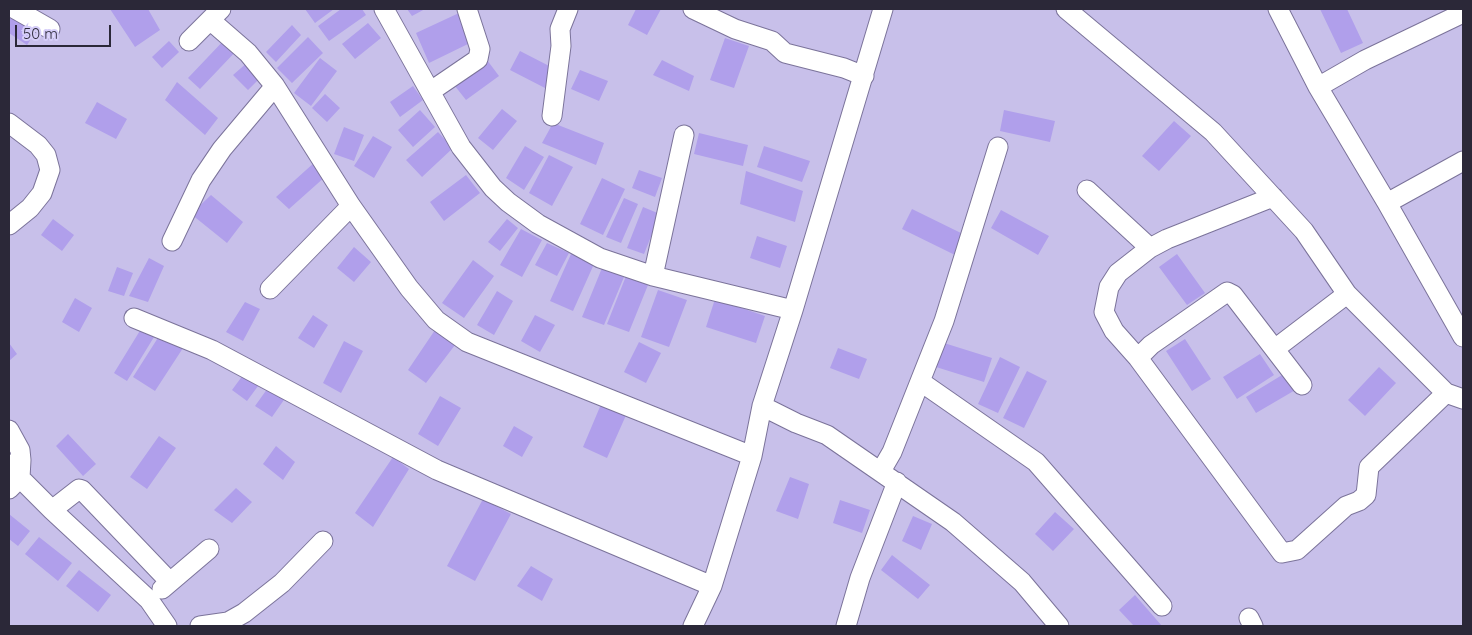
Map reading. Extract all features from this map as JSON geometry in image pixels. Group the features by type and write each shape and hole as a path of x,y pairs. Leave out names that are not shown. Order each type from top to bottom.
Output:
{"street":[{"path":"16,9 50,29"},
{"path":"384,9 461,147 493,188 508,202 538,224 600,258 653,276 794,310"},
{"path":"431,91 478,59 480,49 467,9"},
{"path":"552,116 561,46 560,29 568,9"},
{"path":"693,9 735,29 772,41 785,53 844,68 864,76"},
{"path":"694,626 712,586 752,456 762,406 794,310 883,9"},
{"path":"1066,9 1213,132 1273,197 1304,231 1347,294 1455,396 1369,467 1366,494 1359,502 1346,506 1297,550 1282,552 1138,358 1126,346 1104,312 1104,303 1109,287 1118,273 1150,248 1167,239 1273,197"},
{"path":"1278,9 1318,87 1388,203 1463,336"},
{"path":"1318,87 1365,60 1463,13"},
{"path":"189,41 216,14 274,86 351,206 436,320 467,342 752,456"},
{"path":"172,241 202,180 222,149 274,86"},
{"path":"9,123 38,145 46,154 50,170 42,193 30,208 9,225"},
{"path":"653,276 684,135"},
{"path":"881,471 892,452 944,321 998,147"},
{"path":"1388,203 1463,161"},
{"path":"1087,190 1150,248"},
{"path":"270,289 351,206"},
{"path":"1138,358 1151,345 1227,292 1233,294 1276,348 1302,385"},
{"path":"1276,348 1347,294"},
{"path":"134,318 212,350 438,470 712,586"},
{"path":"921,382 1036,462 1162,606"},
{"path":"762,406 796,423 827,435 953,522 1022,582 1059,626"},
{"path":"9,430 20,450 12,477 52,510 149,600 167,626"},
{"path":"846,626 860,578 897,482"},
{"path":"52,510 79,489 87,494 170,582"},
{"path":"105,559 126,536"},
{"path":"200,626 228,622 244,613 282,583 324,542"},
{"path":"149,600 209,549"},
{"path":"127,579 146,556"}],"building":[{"path":"9,9 39,27 27,45 9,33"},
{"path":"110,9 148,9 160,30 135,47"},
{"path":"305,9 334,9 315,23"},
{"path":"341,9 362,9 366,15 329,41 318,26"},
{"path":"407,9 425,9 412,16"},
{"path":"636,9 661,9 647,35 628,25"},
{"path":"1320,9 1347,9 1363,43 1341,53"},
{"path":"459,13 470,43 429,63 416,33"},
{"path":"368,23 381,38 355,59 342,44"},
{"path":"292,25 301,35 276,62 266,52"},
{"path":"227,37 239,48 200,89 188,78"},
{"path":"308,37 323,53 292,83 277,68"},
{"path":"725,38 749,46 734,88 710,80"},
{"path":"169,41 179,52 162,68 152,57"},
{"path":"520,51 555,69 545,88 510,70"},
{"path":"484,56 499,76 466,100 451,81"},
{"path":"320,58 337,71 311,106 294,93"},
{"path":"662,60 694,76 689,91 653,75"},
{"path":"248,62 262,76 248,90 233,75"},
{"path":"580,70 608,81 599,101 571,89"},
{"path":"177,82 218,118 205,135 165,100"},
{"path":"413,86 423,100 400,117 390,102"},
{"path":"325,94 340,108 327,122 312,108"},
{"path":"97,102 127,119 116,139 85,123"},
{"path":"502,109 517,121 493,150 478,138"},
{"path":"420,110 435,127 413,147 398,130"},
{"path":"1004,110 1055,121 1050,142 1000,131"},
{"path":"1174,121 1191,136 1159,171 1142,156"},
{"path":"553,123 604,143 596,165 542,143"},
{"path":"344,127 364,135 354,161 334,154"},
{"path":"438,132 453,148 422,177 406,160"},
{"path":"699,133 748,145 743,166 694,154"},
{"path":"373,136 392,147 374,178 354,166"},
{"path":"525,146 544,157 524,190 506,178"},
{"path":"764,146 810,161 802,182 757,167"},
{"path":"549,155 573,167 552,206 529,193"},
{"path":"315,162 326,176 289,209 276,197"},
{"path":"639,170 662,178 655,197 632,188"},
{"path":"746,171 803,191 795,222 740,204"},
{"path":"466,175 480,193 444,221 430,202"},
{"path":"602,178 625,189 603,235 580,224"},
{"path":"211,195 243,222 227,243 191,214"},
{"path":"624,198 638,204 621,243 606,237"},
{"path":"643,207 660,214 644,254 627,248"},
{"path":"912,209 965,235 955,255 902,229"},
{"path":"1001,210 1049,236 1038,255 991,228"},
{"path":"53,219 74,235 62,251 41,235"},
{"path":"507,219 518,228 500,251 488,242"},
{"path":"521,229 542,240 522,277 500,265"},
{"path":"757,236 787,246 780,268 750,258"},
{"path":"547,243 569,253 557,276 535,265"},
{"path":"354,247 371,262 354,282 337,268"},
{"path":"571,254 594,264 573,311 550,301"},
{"path":"1177,254 1205,293 1187,305 1159,267"},
{"path":"149,258 164,266 148,302 129,296"},
{"path":"473,260 494,276 464,318 442,303"},
{"path":"117,267 133,273 124,296 108,291"},
{"path":"602,268 624,277 604,325 582,317"},
{"path":"626,276 648,285 629,332 607,324"},
{"path":"658,290 687,300 669,347 641,337"},
{"path":"497,291 513,301 494,335 477,325"},
{"path":"75,298 92,308 79,332 62,322"},
{"path":"715,299 765,316 756,343 706,327"},
{"path":"245,302 260,309 243,341 226,332"},
{"path":"313,315 328,325 314,348 298,338"},
{"path":"535,315 555,325 540,352 521,341"},
{"path":"141,329 154,337 127,381 114,373"},
{"path":"435,330 455,345 426,383 408,370"},
{"path":"161,333 183,348 155,391 133,377"},
{"path":"1185,339 1211,379 1192,391 1166,351"},
{"path":"344,341 363,351 341,393 323,383"},
{"path":"639,342 661,353 646,383 624,372"},
{"path":"9,343 17,354 9,361"},
{"path":"944,343 992,358 984,382 936,367"},
{"path":"838,348 867,359 859,379 830,368"},
{"path":"1260,354 1274,375 1237,399 1223,377"},
{"path":"1000,357 1020,367 998,413 978,404"},
{"path":"1379,367 1396,383 1365,416 1348,400"},
{"path":"246,371 261,382 247,401 232,390"},
{"path":"1027,371 1047,381 1024,428 1003,418"},
{"path":"1287,372 1297,389 1256,413 1246,397"},
{"path":"270,385 286,397 272,417 255,406"},
{"path":"440,396 461,408 438,446 418,434"},
{"path":"602,402 627,413 607,458 583,447"},
{"path":"514,426 533,437 522,457 503,446"},
{"path":"68,434 96,464 83,476 56,446"},
{"path":"159,436 176,448 147,489 130,477"},
{"path":"276,446 295,462 283,480 263,464"},
{"path":"393,457 409,469 373,527 355,513"},
{"path":"790,477 809,484 798,519 776,511"},
{"path":"236,488 252,502 232,523 214,510"},
{"path":"483,499 511,514 475,581 447,566"},
{"path":"840,500 870,510 862,533 833,523"},
{"path":"1055,512 1074,529 1053,551 1035,534"},
{"path":"9,514 30,531 18,546 9,539"},
{"path":"913,516 932,524 921,550 902,541"},
{"path":"39,537 72,563 58,581 25,554"},
{"path":"892,555 930,585 918,599 881,570"},
{"path":"531,566 553,579 542,601 517,586"},
{"path":"79,570 111,595 98,612 66,586"},
{"path":"1135,595 1162,626 1134,626 1119,610"}]}
